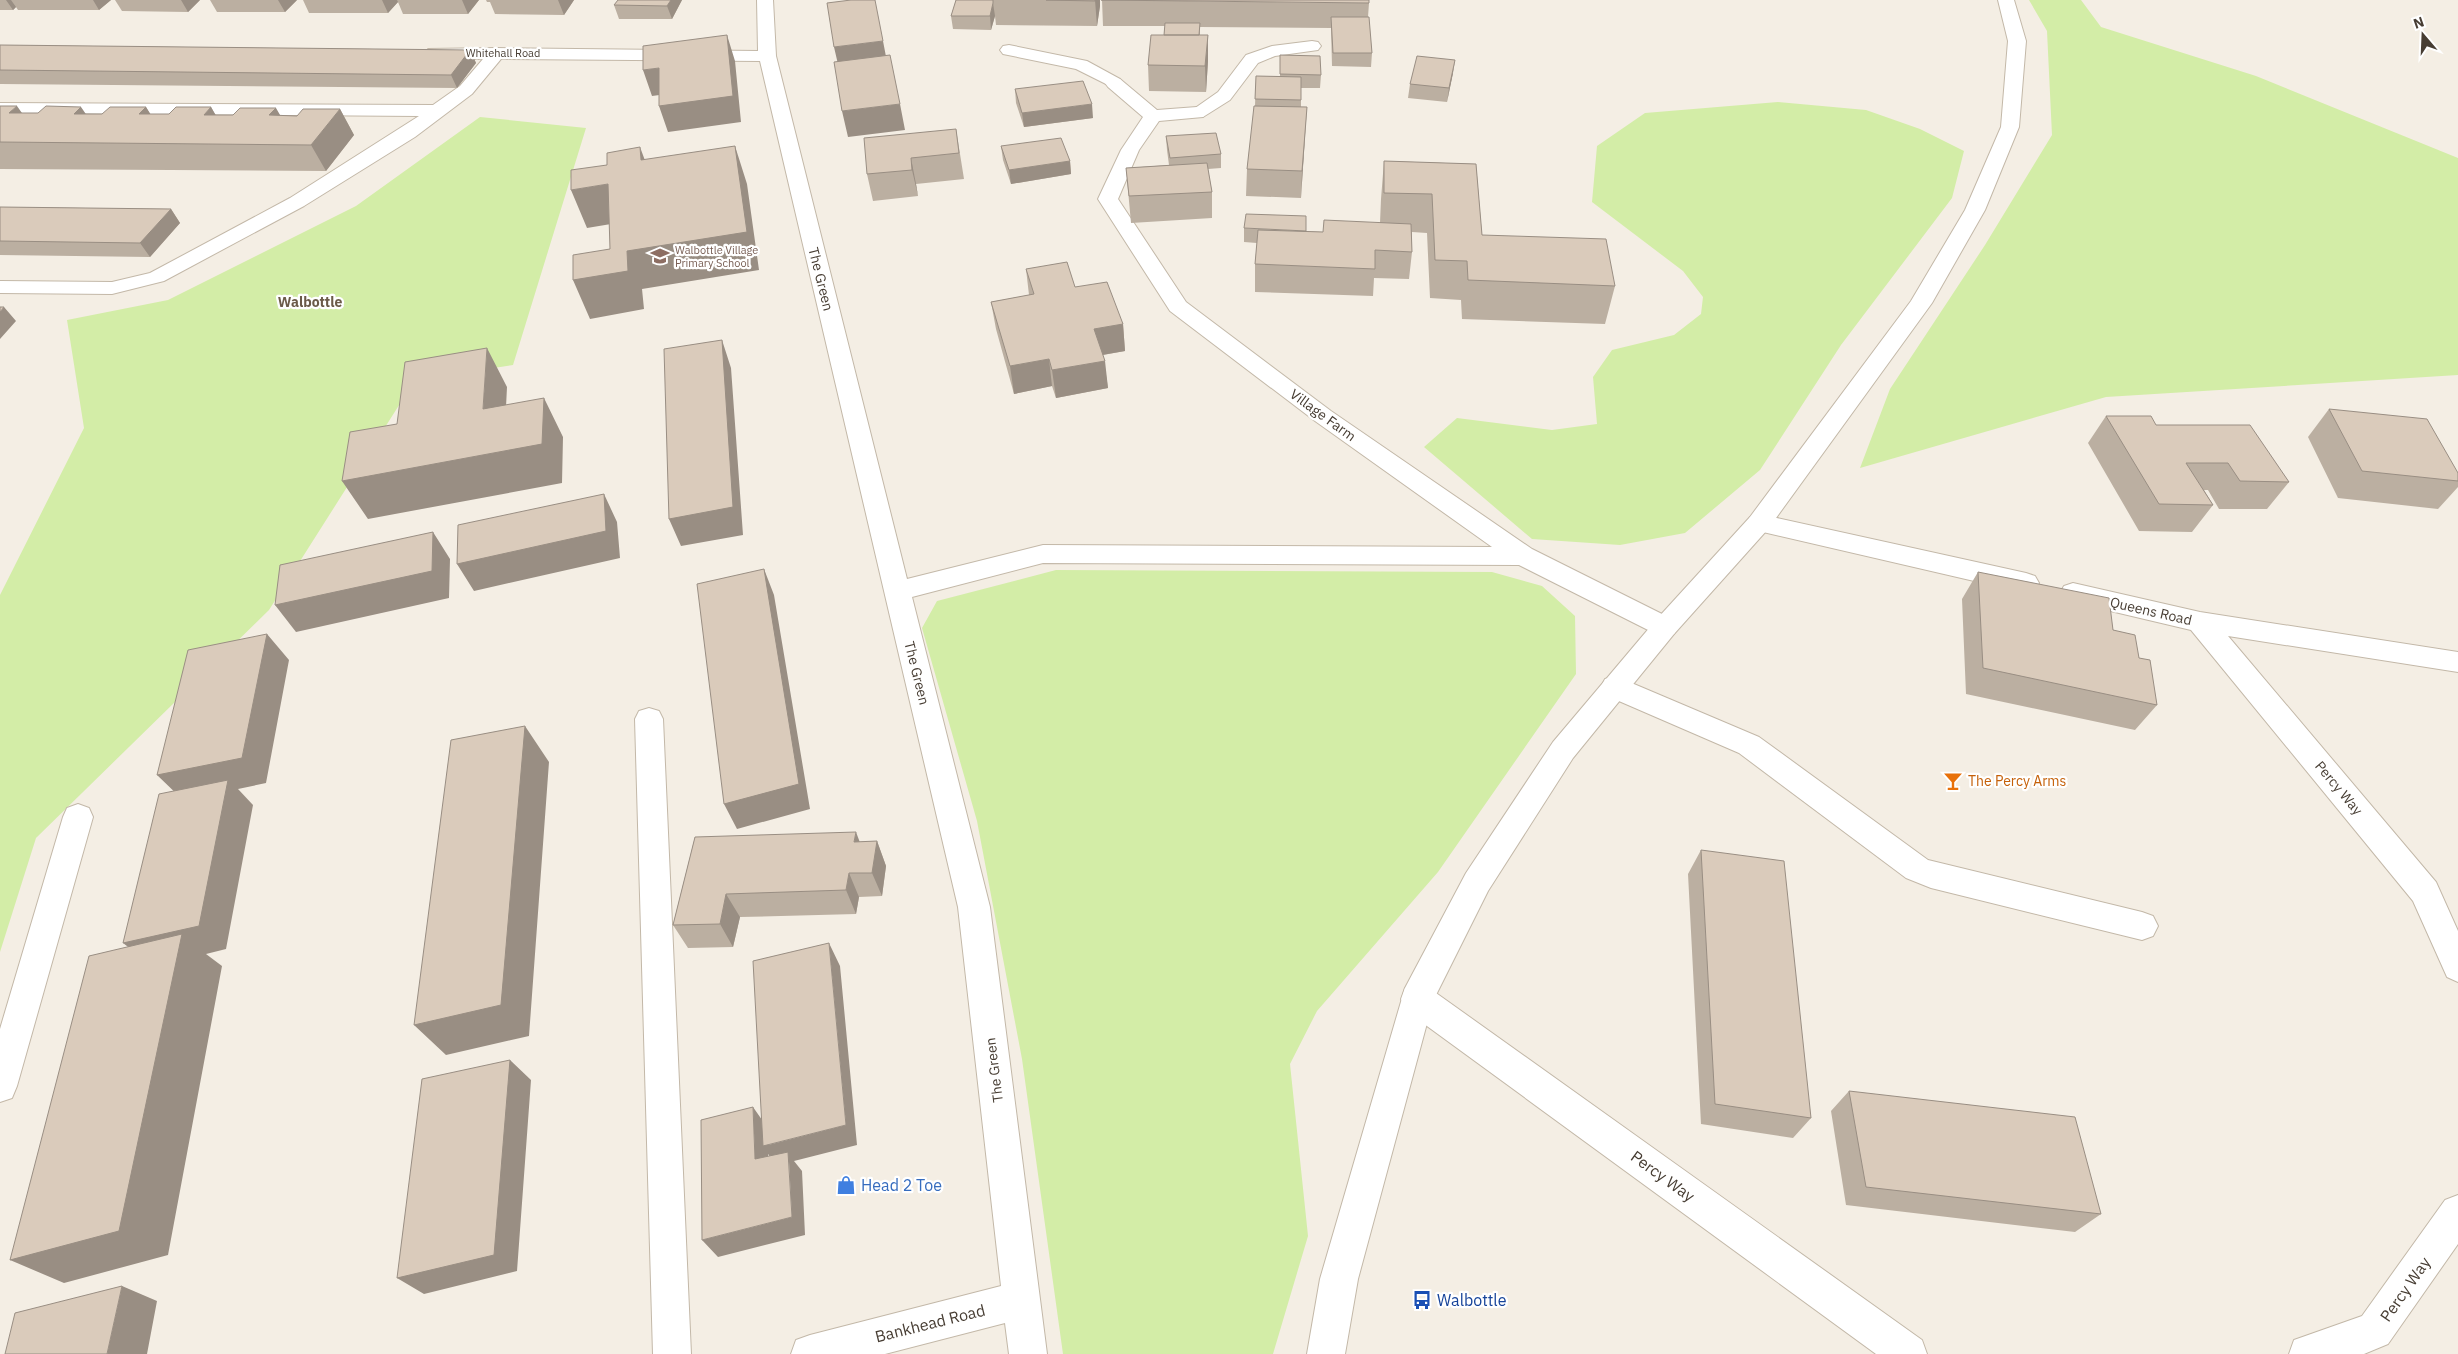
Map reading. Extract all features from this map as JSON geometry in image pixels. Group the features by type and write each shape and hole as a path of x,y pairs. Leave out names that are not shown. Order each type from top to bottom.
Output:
{"street":[{"name":"The Green","path":"764,0 767,56 974,907 1028,1354"},
{"path":"1326,1354 1339,1279 1417,999 1477,882 1563,750 1665,627 1759,523 1922,303 1975,210 2010,127 2016,41 2006,0"},
{"path":"1010,50 1081,65 1114,83 1153,116 1197,113 1224,96 1252,59 1272,51 1312,46"},
{"name":"Whitehall Road","path":"418,53 767,56"},
{"path":"0,287 112,288 131,285 157,277 297,202 439,111 466,90 497,54"},
{"path":"0,108 439,111"},
{"name":"Village Farm","path":"1153,116 1130,150 1108,199 1178,306 1323,416 1523,556 1665,627"},
{"name":"Queens Road","path":"1759,523 2200,622 2458,662"},
{"path":"897,591 1043,554 1523,556"},
{"name":"Percy Way","path":"2200,622 2425,892 2458,966"},
{"path":"1615,687 1749,745 1892,851 1924,872 2142,926"},
{"path":"649,719 672,1354"},
{"path":"0,1086 78,817"},
{"name":"Percy Way","path":"1417,999 1908,1354"},
{"name":"Percy Way","path":"2317,1353 2376,1331 2458,1214"},
{"name":"Bankhead Road","path":"810,1354 1021,1300"}],"green space":[{"path":"2029,0 2081,0 2101,27 2256,76 2458,158 2458,375 2106,397 1860,468 1890,389 1985,245 2052,135 2047,31"},
{"path":"1778,102 1866,110 1920,129 1964,151 1952,198 1841,345 1760,470 1685,533 1620,545 1532,539 1424,447 1457,418 1552,430 1597,424 1593,377 1612,350 1674,335 1701,314 1703,297 1683,271 1592,202 1597,146 1645,113"},
{"path":"480,117 586,128 513,365 415,380 269,610 36,838 0,952 0,595 84,428 67,320 168,300 356,206"},
{"path":"1056,570 1492,572 1542,586 1575,616 1576,674 1438,872 1317,1011 1290,1064 1308,1236 1273,1354 1063,1354 1022,1059 977,821 922,628 937,601"}],"building":[{"path":"618,0 671,0 667,6 614,5"},
{"path":"875,0 883,41 834,47 827,3"},
{"path":"956,0 993,0 990,16 951,16"},
{"path":"1046,0 1095,0 1095,1"},
{"path":"1101,0 1369,0 1369,3"},
{"path":"1331,17 1369,17 1372,53 1333,53"},
{"path":"1165,23 1200,23 1199,35 1164,35"},
{"path":"727,35 733,96 659,106 659,68 643,70 643,46"},
{"path":"1151,35 1208,35 1205,66 1148,65"},
{"path":"0,45 470,50 451,75 0,70"},
{"path":"890,55 900,104 842,111 834,62"},
{"path":"1280,55 1320,56 1321,75 1280,74"},
{"path":"1417,56 1455,60 1449,88 1410,84"},
{"path":"1256,76 1301,77 1301,100 1255,99"},
{"path":"1083,81 1092,104 1022,113 1015,89"},
{"path":"0,106 17,106 9,113 38,113 46,106 81,107 74,114 102,114 110,107 146,107 139,114 169,114 176,107 211,107 204,115 233,115 240,108 276,108 269,115 297,116 303,109 340,109 311,145 0,142"},
{"path":"1254,106 1307,107 1302,171 1247,169"},
{"path":"956,129 959,153 911,158 912,170 867,174 864,138"},
{"path":"1216,133 1221,154 1170,158 1166,136"},
{"path":"1061,138 1070,161 1009,170 1001,146"},
{"path":"735,146 747,232 627,251 628,271 573,280 573,255 610,249 608,184 571,190 571,170 607,165 607,153 640,147 641,160"},
{"path":"1384,161 1476,164 1482,235 1606,239 1615,286 1468,280 1467,261 1435,260 1432,194 1384,193"},
{"path":"1207,163 1212,192 1129,196 1126,168"},
{"path":"0,207 171,209 140,243 0,241"},
{"path":"1246,214 1306,216 1306,231 1244,228"},
{"path":"1324,220 1411,224 1412,252 1375,250 1375,269 1255,264 1258,230 1323,232"},
{"path":"1067,262 1075,287 1107,282 1123,324 1094,329 1105,361 1052,370 1049,359 1010,366 991,302 1034,294 1026,269"},
{"path":"722,340 733,507 669,519 664,349"},
{"path":"487,348 483,409 544,398 542,444 342,481 350,432 397,424 405,362"},
{"path":"2329,409 2427,419 2458,473 2458,481 2362,471"},
{"path":"2106,416 2151,416 2156,425 2250,425 2289,482 2240,481 2228,463 2186,463 2213,505 2159,504"},
{"path":"604,494 606,531 457,564 458,525"},
{"path":"433,532 432,571 275,605 280,565"},
{"path":"764,569 799,784 724,804 697,584"},
{"path":"1978,572 2109,598 2113,630 2135,635 2139,658 2150,660 2157,705 1983,668"},
{"path":"267,634 242,758 157,775 188,650"},
{"path":"525,726 501,1005 414,1025 451,740"},
{"path":"228,780 199,926 123,943 159,794"},
{"path":"856,832 854,842 877,841 872,873 849,873 846,890 726,894 720,924 673,925 695,837"},
{"path":"1701,850 1784,861 1811,1118 1715,1104"},
{"path":"182,934 119,1231 10,1260 89,956"},
{"path":"829,943 846,1125 763,1146 753,961"},
{"path":"510,1060 494,1255 397,1278 422,1079"},
{"path":"1849,1091 2075,1117 2101,1214 1866,1187"},
{"path":"753,1107 755,1159 788,1152 792,1217 702,1240 701,1120"},
{"path":"122,1286 107,1354 5,1354 15,1313"}],"place":[{"name":"Walbottle Village Primary School","path":"660,256"},
{"name":"The Percy Arms","path":"1953,781"},
{"name":"Head 2 Toe","path":"846,1185"},
{"name":"Walbottle","path":"1422,1300"}],"district":[{"name":"Walbottle","path":"310,302"}]}
